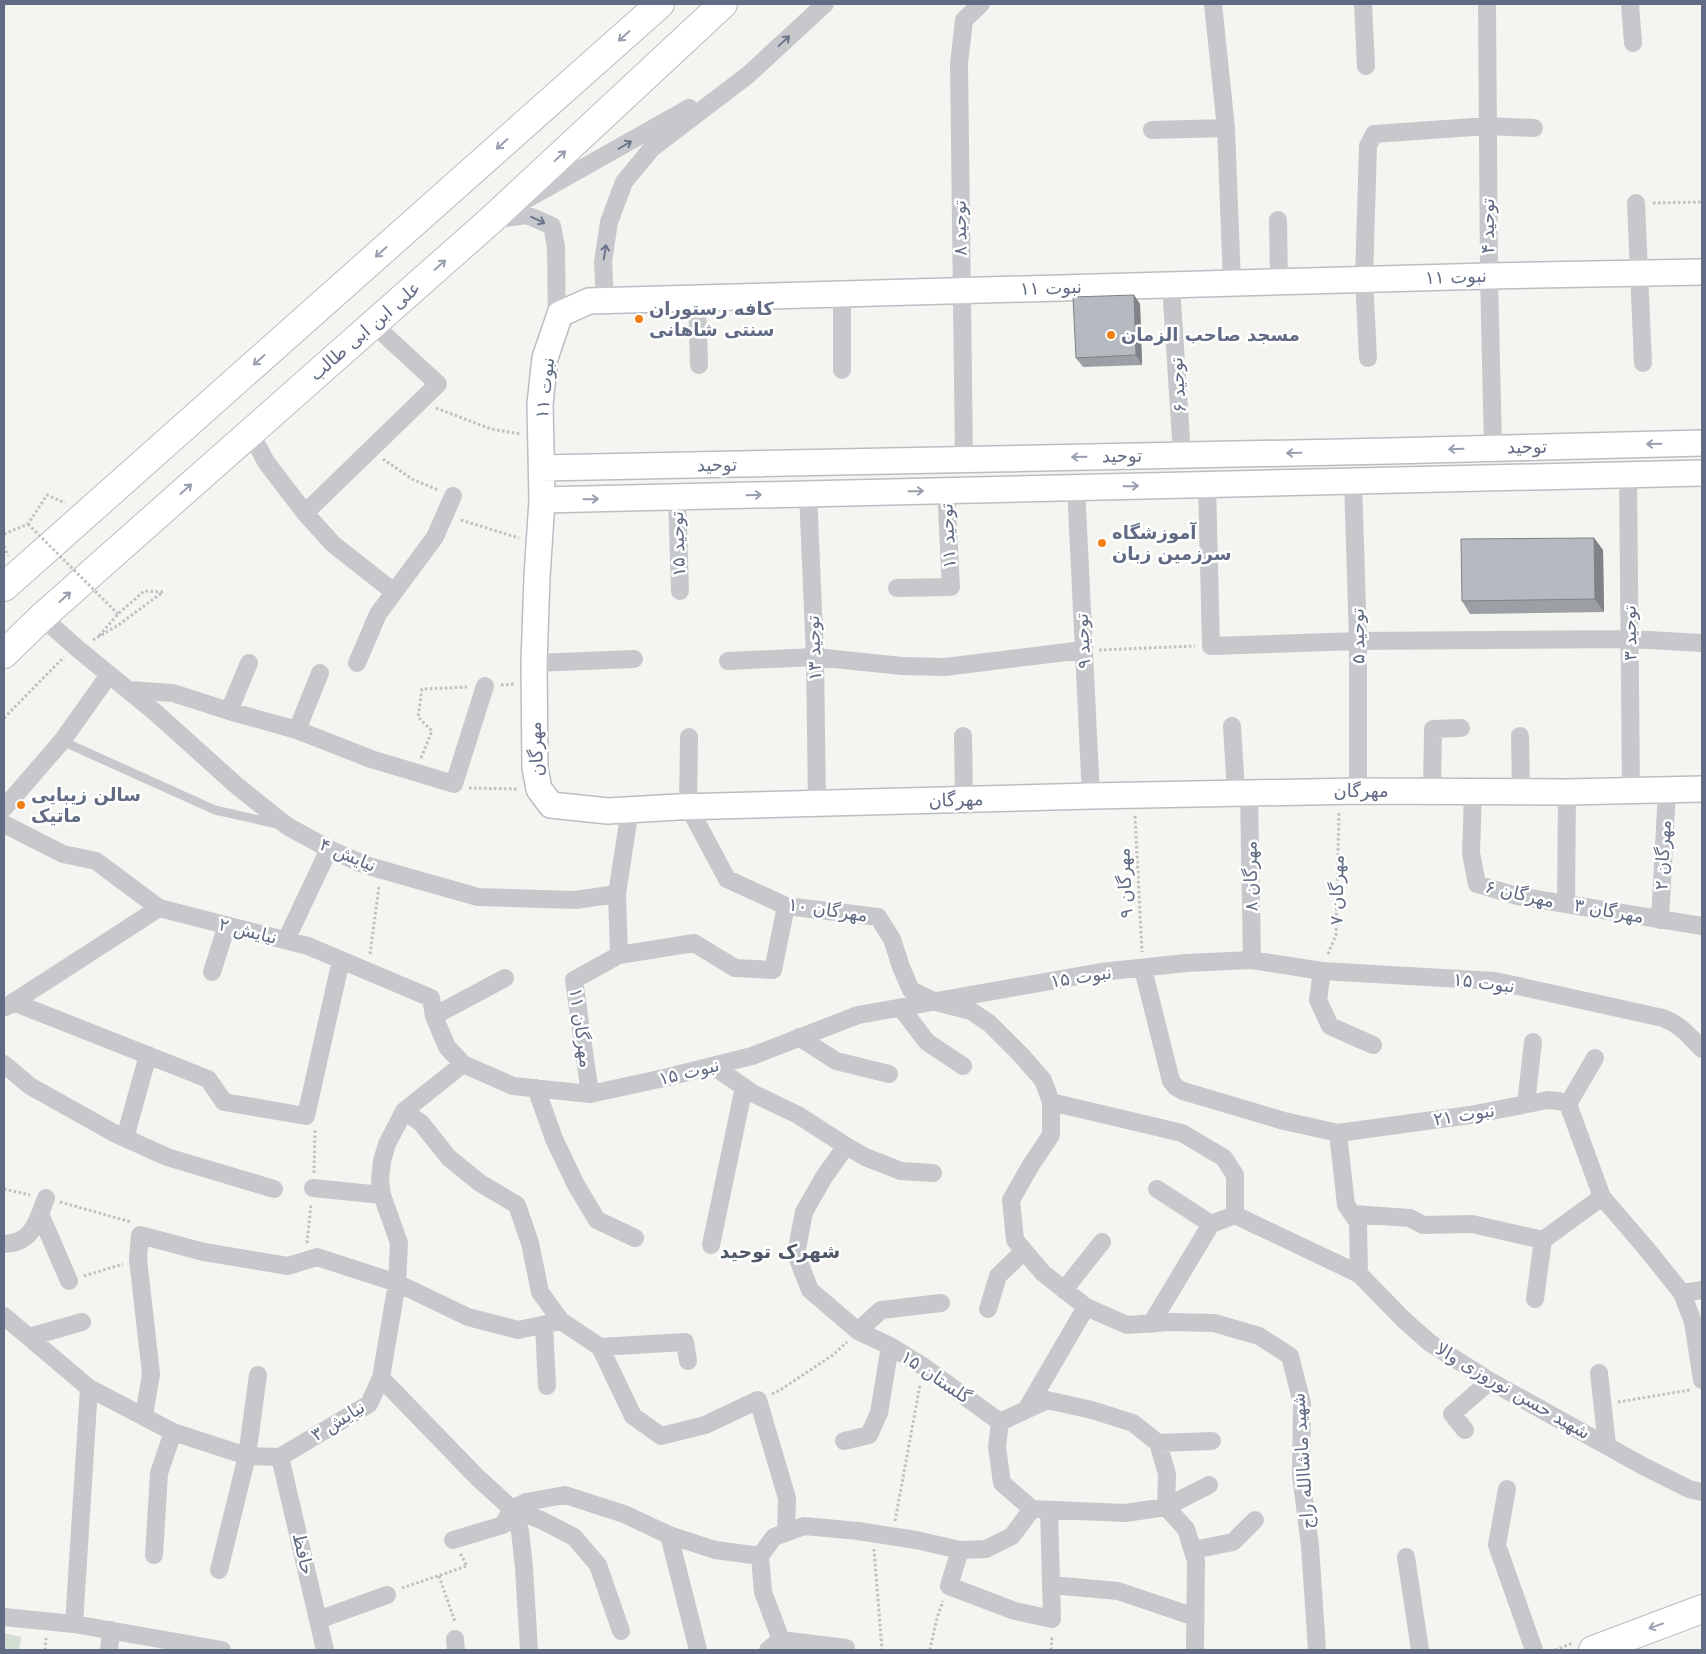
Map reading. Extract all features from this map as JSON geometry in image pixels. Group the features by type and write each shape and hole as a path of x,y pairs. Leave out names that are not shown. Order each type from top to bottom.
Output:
{"main road":[{"path":"4,587 660,4"},
{"name":"علی ابن ابی طالب","path":"4,654 42,617 491,220 723,4"},
{"path":"1592,1650 1702,1609"}],"street":[{"path":"605,300 603,262 609,222 624,182 652,148 748,74 824,4"},
{"name":"توحید ۸","path":"964,459 959,64 964,20 981,4"},
{"path":"1213,4 1226,128 1232,283"},
{"path":"1363,4 1366,66"},
{"name":"توحید ۴","path":"1487,4 1492,447"},
{"path":"1630,4 1633,43"},
{"path":"491,220 748,74"},
{"path":"1368,358 1364,279 1368,146 1374,134 1488,126 1534,128"},
{"path":"1152,130 1226,128"},
{"path":"1636,203 1643,363"},
{"path":"491,220 527,215 552,226 556,246 557,324"},
{"path":"1278,220 1279,282"},
{"name":"نبوت ۱۱","path":"542,468 540,404 545,358 560,314 589,301 1171,284 1702,272"},
{"name":"توحید ۶","path":"1171,284 1182,454"},
{"path":"842,294 842,370"},
{"path":"697,298 700,365"},
{"path":"305,513 438,384 373,324"},
{"path":"250,432 266,462 305,513 333,544 394,592"},
{"name":"توحید","path":"542,468 1702,443"},
{"path":"1389,451 1389,480"},
{"name":"مهرگان","path":"542,468 534,673 535,768 539,789 551,805 608,811 688,806 1134,795 1349,791 1567,792 1702,789"},
{"name":"توحید","path":"542,500 1702,473"},
{"name":"توحید ۳","path":"1628,475 1631,791"},
{"name":"توحید ۵","path":"1349,791 1358,641 1353,480"},
{"path":"1207,484 1211,646 1358,641 1630,638 1702,643"},
{"name":"توحید ۹","path":"1076,487 1090,796"},
{"name":"توحید ۱۱","path":"897,588 951,587 946,490"},
{"name":"توحید ۱۳","path":"808,493 815,657 817,804"},
{"path":"357,663 378,614 434,537 453,496"},
{"name":"توحید ۱۵","path":"677,497 680,591"},
{"name":"نیایش ۴","path":"42,617 156,713 236,785 287,826 329,849 365,865 478,897 575,900 617,894"},
{"path":"728,661 815,657 902,666 945,667 1083,650"},
{"path":"534,673 634,659"},
{"path":"229,711 249,663"},
{"path":"297,730 320,673"},
{"path":"4,808 62,741 109,675"},
{"path":"129,690 173,693 297,730 372,759 454,784 484,686"},
{"name":"مهرگان ۸","path":"1232,726 1243,793 1252,960"},
{"path":"1432,792 1433,729 1461,728"},
{"path":"688,806 689,736"},
{"path":"963,736 964,799"},
{"path":"1520,736 1520,792"},
{"name":"مهرگان ۲","path":"1660,920 1667,790"},
{"name":"مهرگان ۶","path":"1473,792 1471,853 1477,884 1517,896 1566,904"},
{"name":"مهرگان ۳","path":"1567,792 1566,904 1702,926"},
{"name":"مهرگان ۱۰","path":"688,806 727,878 786,906 878,917 892,938 900,966 911,990 936,1002"},
{"path":"630,809 617,894 619,955 694,943 735,968 773,970 786,906"},
{"name":"نیایش ۲","path":"4,824 63,854 96,861 159,908 308,946 431,998 434,1016 447,1047 463,1064"},
{"path":"286,940 329,849"},
{"path":"8,1005 159,908"},
{"path":"212,972 227,925"},
{"name":"مهرگان ۱۱","path":"590,1094 574,980 619,955"},
{"path":"8,1005 148,1055 208,1079 224,1102 306,1116 341,960"},
{"name":"نبوت ۱۵","path":"463,1064 513,1086 590,1094 752,1056 858,1015 1102,972 1186,963 1252,960 1322,971 1495,981 1663,1018 1680,1026 1702,1048"},
{"name":"نبوت ۲۱","path":"1143,969 1171,1081 1183,1091 1284,1121 1338,1133 1470,1115 1548,1100 1568,1104"},
{"path":"1322,971 1318,1000 1330,1026 1373,1045"},
{"path":"434,1016 505,978"},
{"name":"شهید ماشاالله راج","path":"936,1002 971,1010 989,1023 1021,1054 1043,1080 1051,1102 1052,1135 1011,1200 1015,1240 1042,1274 1086,1307 1127,1326 1170,1322 1214,1323 1259,1336 1290,1356 1302,1403 1300,1475 1310,1546 1317,1650"},
{"path":"901,1008 927,1042 963,1066"},
{"path":"799,1038 836,1061 889,1074"},
{"path":"1526,1104 1533,1042"},
{"path":"125,1138 148,1055"},
{"path":"1596,1058 1568,1104 1602,1197 1682,1293 1693,1322 1698,1385"},
{"path":"4,1064 30,1086 125,1138 167,1157 274,1189"},
{"name":"نیایش ۳","path":"280,1457 369,1404 381,1378 397,1283 399,1242 382,1195 380,1179 382,1161 387,1144 404,1111 463,1064"},
{"path":"713,1066 754,1094 798,1115 865,1157 901,1170 933,1173"},
{"path":"711,1245 744,1087"},
{"path":"536,1088 554,1139 576,1185 597,1220 635,1238"},
{"path":"1051,1102 1182,1133 1224,1158 1235,1175 1235,1215 1211,1224 1150,1324"},
{"path":"404,1111 421,1123 449,1158 480,1183 516,1205 530,1243 540,1292 553,1323 547,1386"},
{"path":"1338,1133 1346,1205 1358,1222 1359,1274"},
{"name":"گلستان ۱۵","path":"846,1146 824,1177 804,1212 796,1254 810,1290 858,1331 890,1346 924,1367 1000,1422"},
{"path":"313,1188 382,1195"},
{"path":"1158,1189 1211,1224"},
{"path":"1535,1299 1543,1240 1602,1197"},
{"path":"4,1244 14,1243 34,1230 43,1206"},
{"path":"43,1206 69,1281"},
{"path":"1353,1214 1410,1218 1423,1225 1472,1224 1543,1240"},
{"name":"شهید حسن نوروزی والا","path":"1235,1215 1359,1274 1404,1320 1430,1343 1490,1381 1689,1489 1702,1492"},
{"path":"144,1416 151,1374 138,1259 140,1235 204,1252 288,1266 317,1257 397,1283 468,1318 518,1330 553,1323 600,1347 685,1342 688,1361"},
{"path":"1064,1290 1102,1242"},
{"path":"988,1309 998,1276 1024,1251"},
{"path":"1682,1293 1702,1290"},
{"path":"858,1331 881,1310 941,1303"},
{"path":"1026,1410 1086,1307"},
{"path":"4,1316 89,1388 173,1432 247,1456 280,1457"},
{"path":"29,1338 82,1322"},
{"path":"844,1441 869,1435 879,1413 890,1346"},
{"path":"600,1347 633,1416 661,1436 705,1424 758,1400 787,1498 786,1533"},
{"path":"1599,1373 1607,1445"},
{"path":"219,1570 247,1456 258,1375"},
{"path":"381,1378 456,1456 512,1509 541,1520 574,1537 598,1565 621,1631"},
{"path":"1465,1430 1452,1414 1490,1381"},
{"path":"74,1624 89,1388"},
{"path":"1195,1650 1196,1561 1186,1529 1166,1507 1167,1474 1158,1443 1133,1423 1092,1410 1047,1400 1000,1422 997,1447 1002,1483 1041,1509 1125,1512 1166,1507 1208,1485"},
{"path":"154,1555 159,1473 173,1432"},
{"path":"1158,1443 1212,1441"},
{"name":"حافظ","path":"280,1457 325,1650"},
{"path":"1507,1489 1497,1545 1534,1650"},
{"path":"453,1540 503,1525 512,1509 526,1502 565,1495 624,1514 669,1535 715,1550 760,1556"},
{"path":"512,1509 520,1530 529,1650"},
{"path":"846,1650 846,1648 774,1645 763,1592 760,1556 774,1537 804,1526 892,1536 960,1550 986,1549 1012,1536 1041,1509"},
{"path":"960,1550 949,1586 1015,1611 1052,1619 1051,1586 1041,1509"},
{"path":"1193,1550 1232,1542 1255,1520"},
{"path":"669,1535 698,1650"},
{"path":"1406,1557 1420,1650"},
{"path":"1051,1586 1118,1591 1195,1617"},
{"path":"318,1620 394,1592"},
{"path":"4,1617 74,1624 222,1650"},
{"path":"109,1650 111,1630"}],"lane":[{"path":"62,741 215,810 287,826"}],"path":[{"path":"1636,203 1702,202"},
{"path":"420,401 492,429 541,438"},
{"path":"370,450 412,479 453,496"},
{"path":"4,534 28,524 47,494"},
{"path":"444,515 539,544"},
{"path":"28,524 118,614"},
{"path":"4,718 62,658 117,626 163,592 144,591 118,614 98,637"},
{"path":"1083,650 1211,646"},
{"path":"416,772 432,731 418,717 422,689 484,686 534,673"},
{"path":"454,784 467,788 539,789"},
{"name":"مهرگان ۷","path":"1322,971 1336,935 1349,791"},
{"name":"مهرگان ۹","path":"1134,795 1143,969"},
{"path":"368,972 382,870"},
{"path":"4,1189 43,1206 130,1222"},
{"path":"69,1281 138,1259"},
{"path":"758,1400 780,1390 833,1355 858,1331"},
{"path":"892,1536 924,1367"},
{"path":"1602,1405 1698,1385"},
{"path":"873,1534 882,1650"},
{"path":"394,1592 467,1566 453,1540"},
{"path":"439,1576 455,1618 455,1644"},
{"path":"930,1650 937,1618 949,1586"}],"shaded area":[{"path":"4,1633 21,1637 19,1650 4,1650"}],"building":[{"name":"مسجد صاحب الزمان","path":"1134,295 1136,355 1076,358 1073,297"},
{"path":"1594,538 1595,599 1462,601 1461,539"}],"place":[{"name":"کافه رستوران سنتی شاهانی","path":"639,319"},
{"name":"مسجد صاحب الزمان","path":"1111,335"},
{"name":"آموزشگاه سرزمین زبان","path":"1102,543"},
{"name":"سالن زیبایی ماتیک","path":"21,805"}],"district":[{"name":"شهرک توحید","path":"780,1251"}]}
